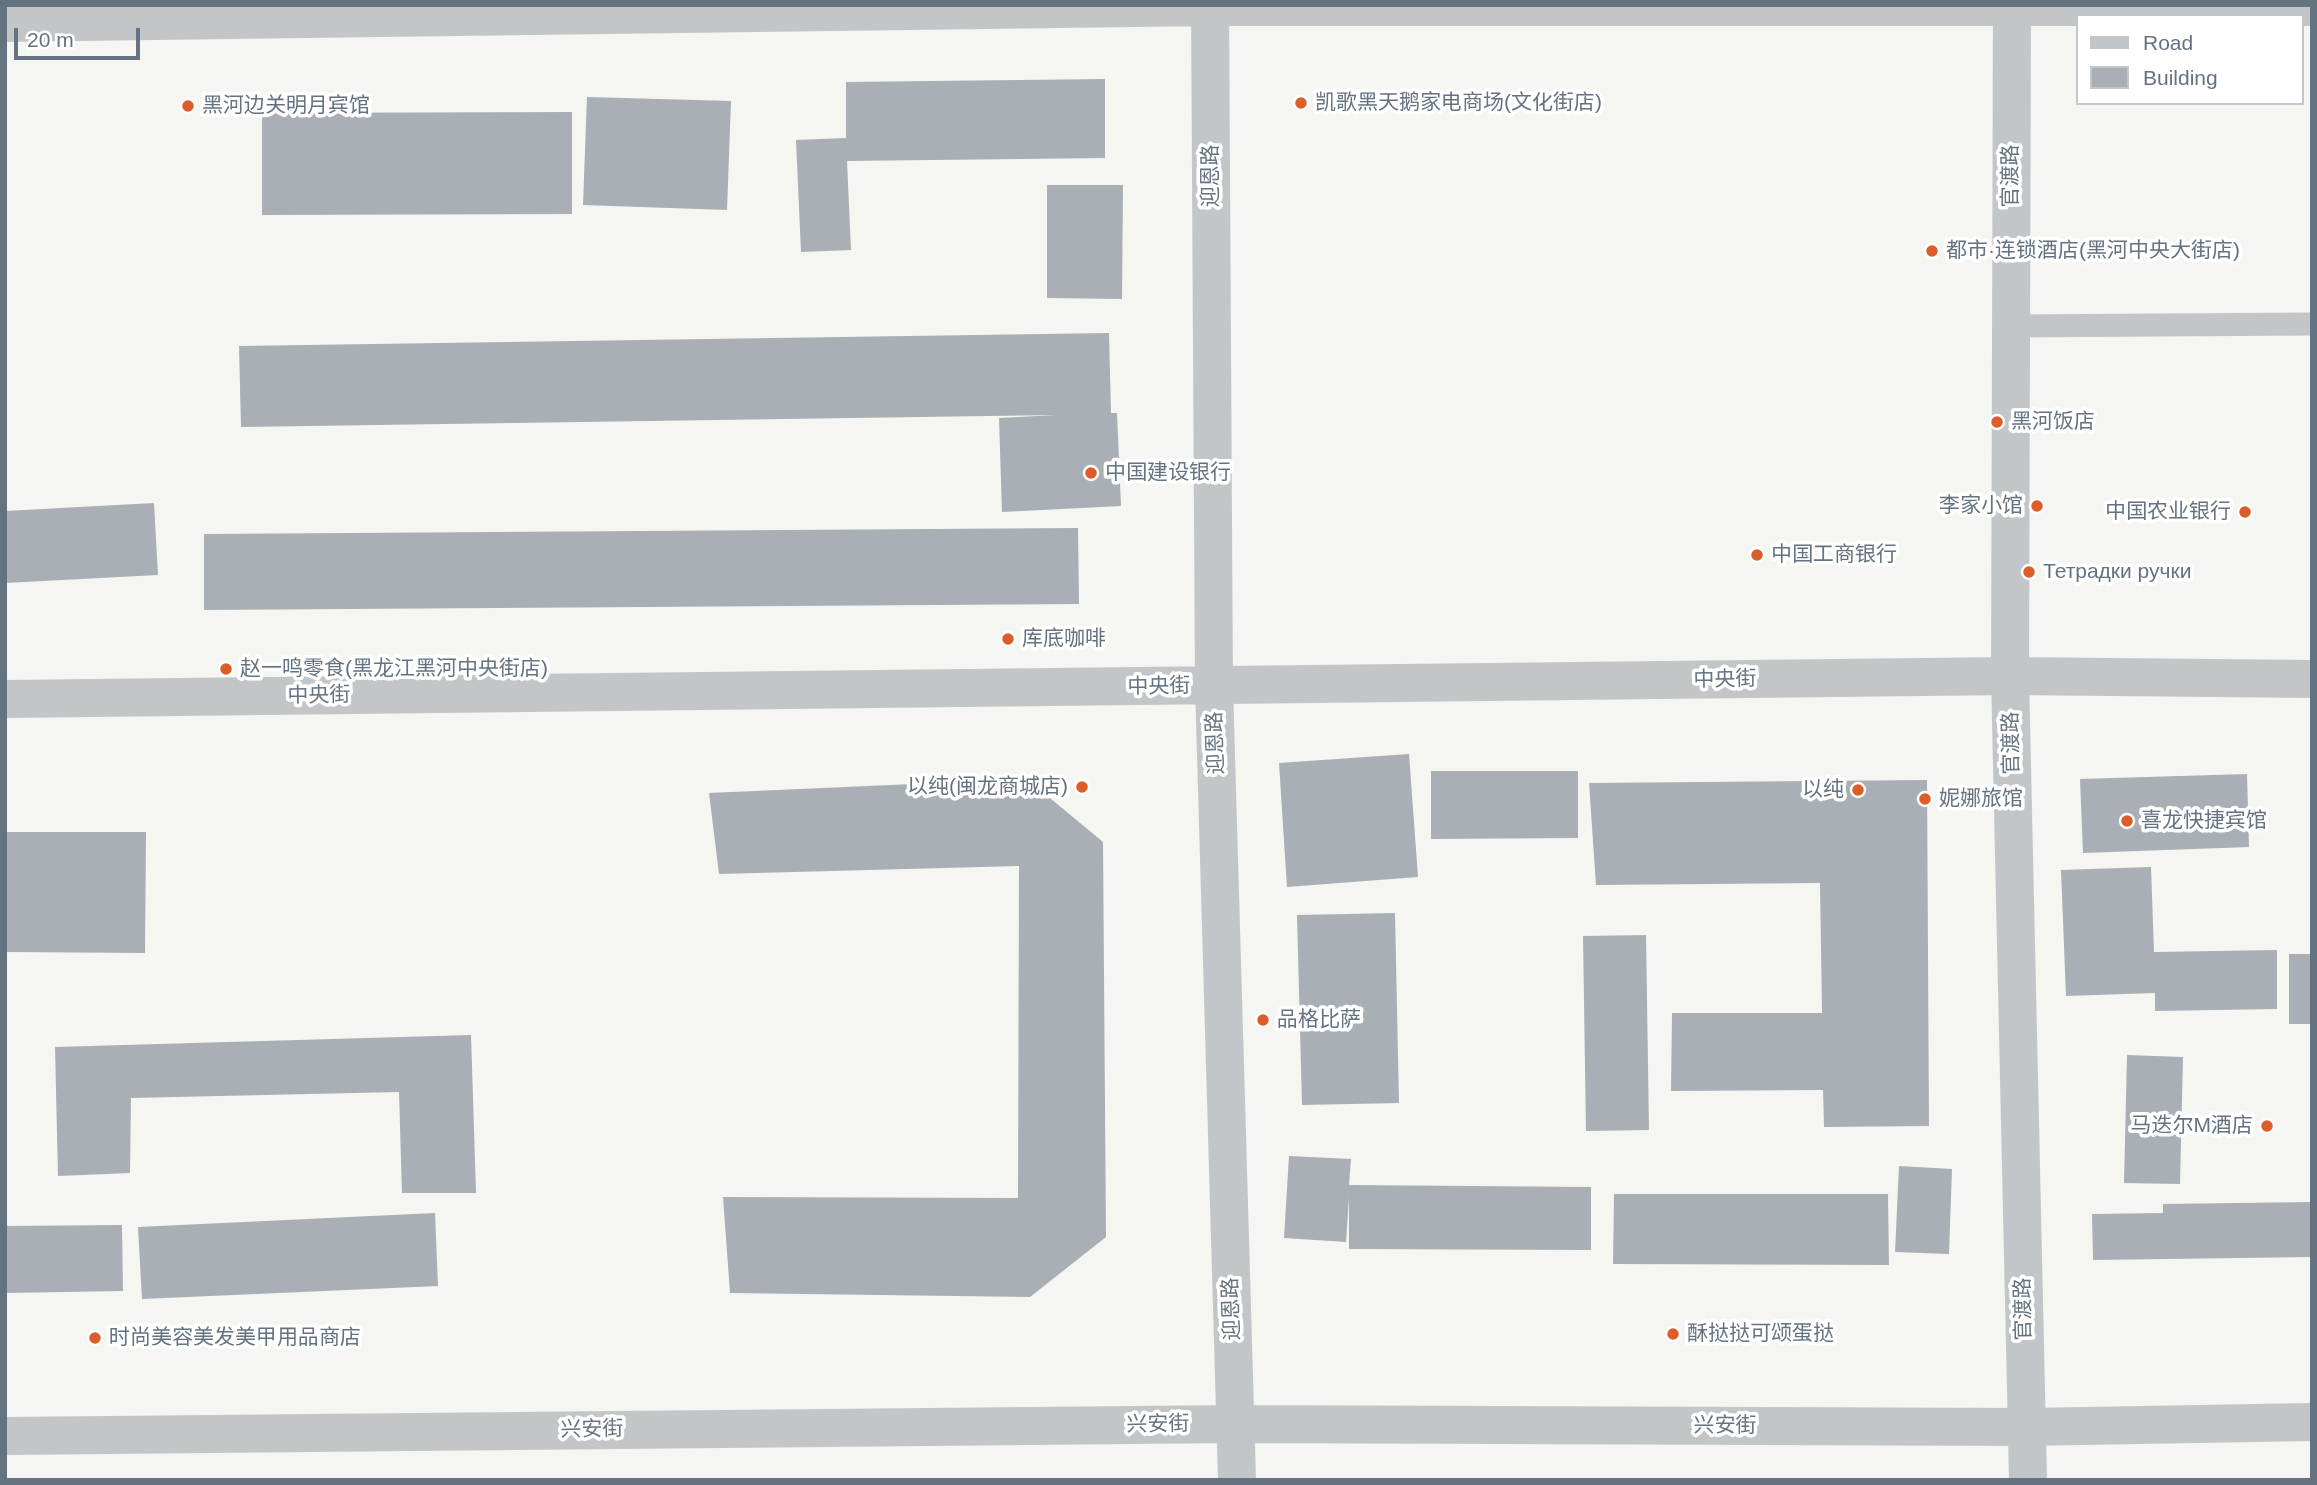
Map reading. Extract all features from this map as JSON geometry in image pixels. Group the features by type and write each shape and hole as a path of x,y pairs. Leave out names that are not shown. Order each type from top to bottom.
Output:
{"street":[{"path":"5,23 707,9 1210,6 2312,7"},
{"name":"迎恩路","path":"1210,6 1214,686 1237,1480"},
{"name":"官渡路","path":"2012,6 2010,676 2028,1480"},
{"name":"中央街","path":"5,699 2010,676 2312,679"},
{"name":"兴安街","path":"5,1436 1236,1424 2026,1427 2312,1422"}],"lane":[{"path":"2011,326 2312,324"}],"building":[{"path":"1105,79 1105,158 847,161 851,250 801,252 796,140 846,138 846,82"},
{"path":"587,97 731,101 727,210 583,205"},
{"path":"572,112 572,214 262,215 262,113"},
{"path":"1047,185 1123,185 1122,299 1047,298"},
{"path":"1109,333 1111,413 1117,413 1121,506 1002,512 999,418 1056,415 241,427 239,346"},
{"path":"154,503 158,575 5,583 5,511"},
{"path":"1078,528 1079,604 204,610 204,534"},
{"path":"1409,754 1418,877 1287,887 1279,763"},
{"path":"1431,771 1578,771 1578,838 1431,839"},
{"path":"2247,774 2249,847 2083,853 2080,779"},
{"path":"1027,779 1103,842 1106,1237 1030,1297 730,1293 723,1197 1018,1198 1019,866 719,874 709,793"},
{"path":"1927,780 1929,1126 1824,1127 1823,1090 1671,1091 1672,1013 1822,1013 1820,883 1596,885 1589,783"},
{"path":"5,832 146,832 145,953 5,952"},
{"path":"2151,867 2154,952 2277,950 2277,1009 2155,1011 2155,993 2066,996 2061,870"},
{"path":"1395,913 1399,1103 1302,1105 1297,915"},
{"path":"1646,935 1649,1130 1586,1131 1583,936"},
{"path":"2289,954 2312,954 2312,1024 2289,1024"},
{"path":"471,1035 476,1193 402,1193 399,1092 131,1098 130,1173 58,1176 55,1047"},
{"path":"2127,1055 2183,1057 2180,1184 2124,1183"},
{"path":"1289,1156 1351,1159 1349,1185 1591,1187 1591,1250 1349,1249 1349,1197 1346,1242 1284,1238"},
{"path":"1899,1166 1952,1169 1949,1254 1895,1252"},
{"path":"1614,1194 1888,1194 1889,1265 1613,1264"},
{"path":"2312,1202 2312,1257 2093,1260 2092,1214 2163,1213 2163,1204"},
{"path":"435,1213 438,1286 142,1299 138,1227"},
{"path":"122,1225 123,1291 5,1293 5,1226"}],"place":[{"name":"凯歌黑天鹅家电商场(文化街店)","path":"1301,103"},
{"name":"黑河边关明月宾馆","path":"188,106"},
{"name":"都市·连锁酒店(黑河中央大街店)","path":"1932,251"},
{"name":"黑河饭店","path":"1997,422"},
{"name":"中国建设银行","path":"1091,473"},
{"name":"李家小馆","path":"2037,506"},
{"name":"中国农业银行","path":"2245,512"},
{"name":"中国工商银行","path":"1757,555"},
{"name":"Тетрадки ручки","path":"2029,572"},
{"name":"库底咖啡","path":"1008,639"},
{"name":"赵一鸣零食(黑龙江黑河中央街店)","path":"226,669"},
{"name":"以纯(闽龙商城店)","path":"1082,787"},
{"name":"以纯","path":"1858,790"},
{"name":"妮娜旅馆","path":"1925,799"},
{"name":"喜龙快捷宾馆","path":"2127,821"},
{"name":"品格比萨","path":"1263,1020"},
{"name":"马迭尔M酒店","path":"2267,1126"},
{"name":"酥挞挞可颂蛋挞","path":"1673,1334"},
{"name":"时尚美容美发美甲用品商店","path":"95,1338"}]}
